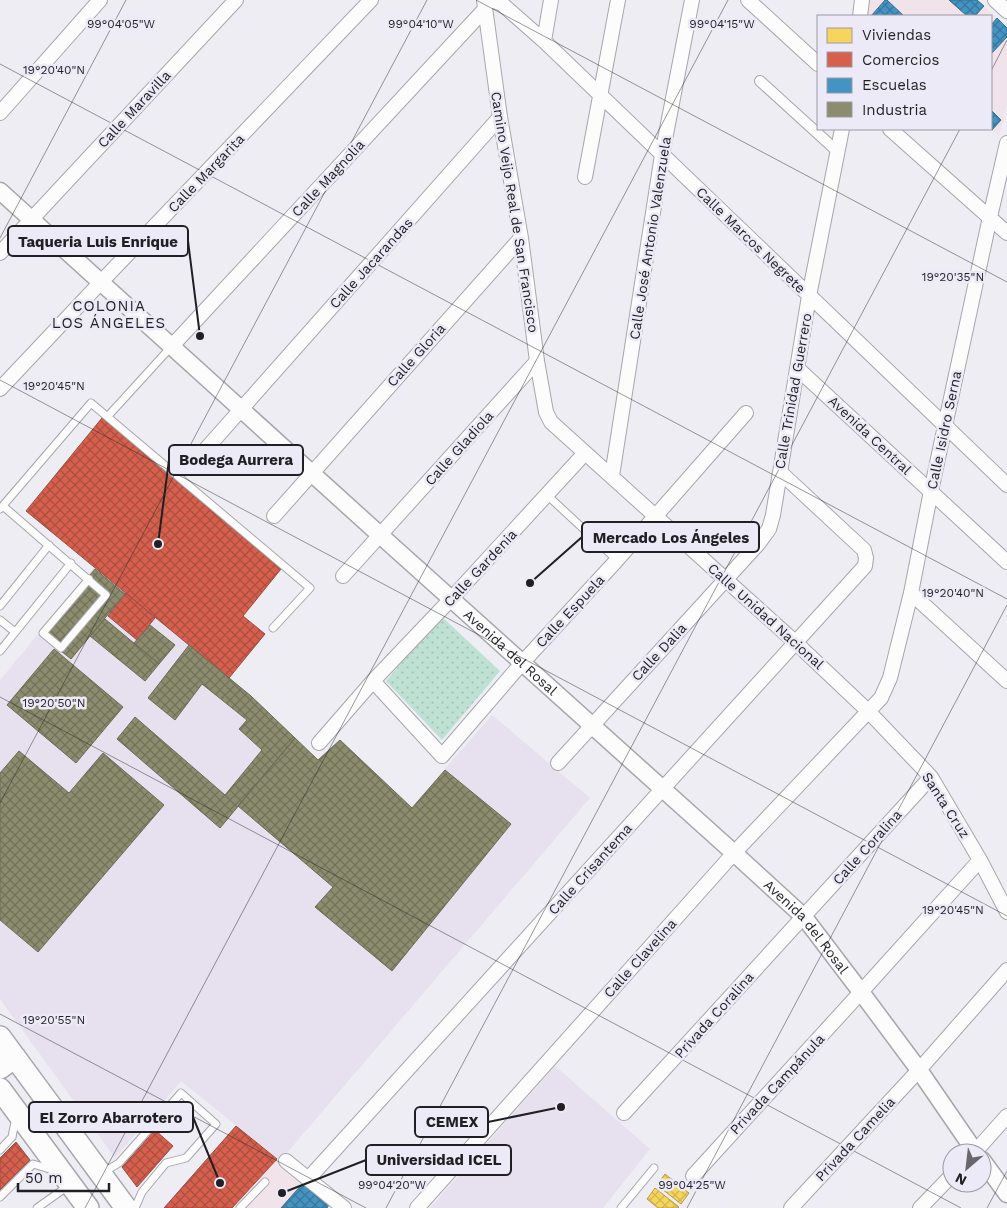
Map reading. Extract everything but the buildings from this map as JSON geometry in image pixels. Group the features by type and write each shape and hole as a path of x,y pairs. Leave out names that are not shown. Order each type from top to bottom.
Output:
{"main road":[{"path":"0,1037 7,1062 101,1173 126,1208"},
{"path":"0,1089 88,1208"}],"street":[{"path":"0,113 100,0"},
{"name":"Calle Maravilla","path":"0,253 236,0"},
{"name":"Calle Margarita","path":"0,389 371,0"},
{"path":"544,41 551,0"},
{"path":"585,177 618,0"},
{"name":"Calle José Antonio Valenzuela","path":"612,476 662,155 692,0"},
{"path":"748,0 817,63"},
{"path":"995,0 1007,11"},
{"name":"Calle Marcos Negrete","path":"487,3 502,4 544,41 1007,485"},
{"name":"Camino Veijo Real de San Francisco","path":"487,3 500,118 521,238 537,361 546,412 551,422"},
{"name":"Calle Magnolia","path":"172,347 487,3"},
{"path":"760,81 837,151"},
{"name":"Calle Jacarandas","path":"206,449 500,118"},
{"name":"Calle Trinidad Guerrero","path":"726,580 769,529 773,515 809,296 842,130"},
{"path":"891,130 1007,233"},
{"name":"Calle Isidro Serna","path":"868,711 881,698 890,678 911,593 931,491 1007,143"},
{"name":"Avenida del Rosal","path":"0,190 380,536 804,917 919,1070 969,1143"},
{"name":"Calle Gloria","path":"274,516 521,238"},
{"name":"Calle Gladiola","path":"343,576 537,361"},
{"name":"Avenida Central","path":"798,369 1007,562"},
{"name":"Calle Espuela","path":"373,682 442,756 522,663 617,560 746,413"},
{"name":"Calle Unidad Nacional","path":"551,422 796,642 868,711"},
{"name":"Calle Gardenia","path":"319,743 373,682 452,600 586,453"},
{"name":"Calle Crisantema","path":"309,1178 865,566 864,550 780,472"},
{"name":"Calle Dalia","path":"558,763 726,580"},
{"path":"911,593 1007,681"},
{"name":"Santa Cruz","path":"868,711 931,777 980,860 1007,912"},
{"name":"Calle Clavelina","path":"417,1208 734,853 868,711"},
{"name":"Calle Coralina","path":"804,917 931,777"},
{"name":"Privada Campánula","path":"692,1176 862,992 980,860"},
{"name":"Privada Coralina","path":"624,1113 804,917"},
{"name":"Privada Camelia","path":"791,1208 919,1070 1007,970"},
{"path":"986,1143 1007,1116"},
{"path":"286,1161 344,1208"},
{"name":"Avenida del Rosal","path":"992,1174 1007,1194"},
{"path":"920,1208 942,1186"}],"lane":[{"path":"108,416 172,347"},
{"path":"89,579 43,633 61,648 106,595 89,579 71,563 1,508 91,403 310,588 273,628"},
{"path":"547,496 617,560"},
{"path":"0,606 49,545"},
{"path":"0,651 71,563"},
{"path":"0,620 15,632"},
{"path":"101,1173 119,1163 181,1093 216,1124 186,1158 166,1163 142,1192 135,1208"},
{"path":"0,1150 12,1137 17,1112"},
{"path":"0,1197 34,1164 66,1178 37,1208"},
{"path":"622,1208 654,1168"},
{"path":"240,1208 265,1182"}],"shaded area":[{"path":"866,0 977,0 1007,28 1007,104 999,136 992,130 992,15 870,15 865,10"},
{"path":"94,567 251,696 318,760 340,740 412,807 492,715 590,798 280,1161 181,1081 115,1158 0,999 0,680"},
{"path":"555,1066 650,1149 603,1208 430,1208"},
{"path":"277,1159 304,1182 336,1208 232,1208"}],"green space":[{"path":"441,616 500,671 442,740 386,681"}],"place":[{"name":"Taqueria Luis Enrique","path":"200,336"},
{"name":"Bodega Aurrera","path":"158,544"},
{"name":"Mercado Los Ángeles","path":"530,583"},
{"name":"CEMEX","path":"561,1107"},
{"name":"El Zorro Abarrotero","path":"220,1183"},
{"name":"Universidad ICEL","path":"282,1193"}],"district":[{"name":"COLONIA LOS ÁNGELES","path":"109,314"}]}
